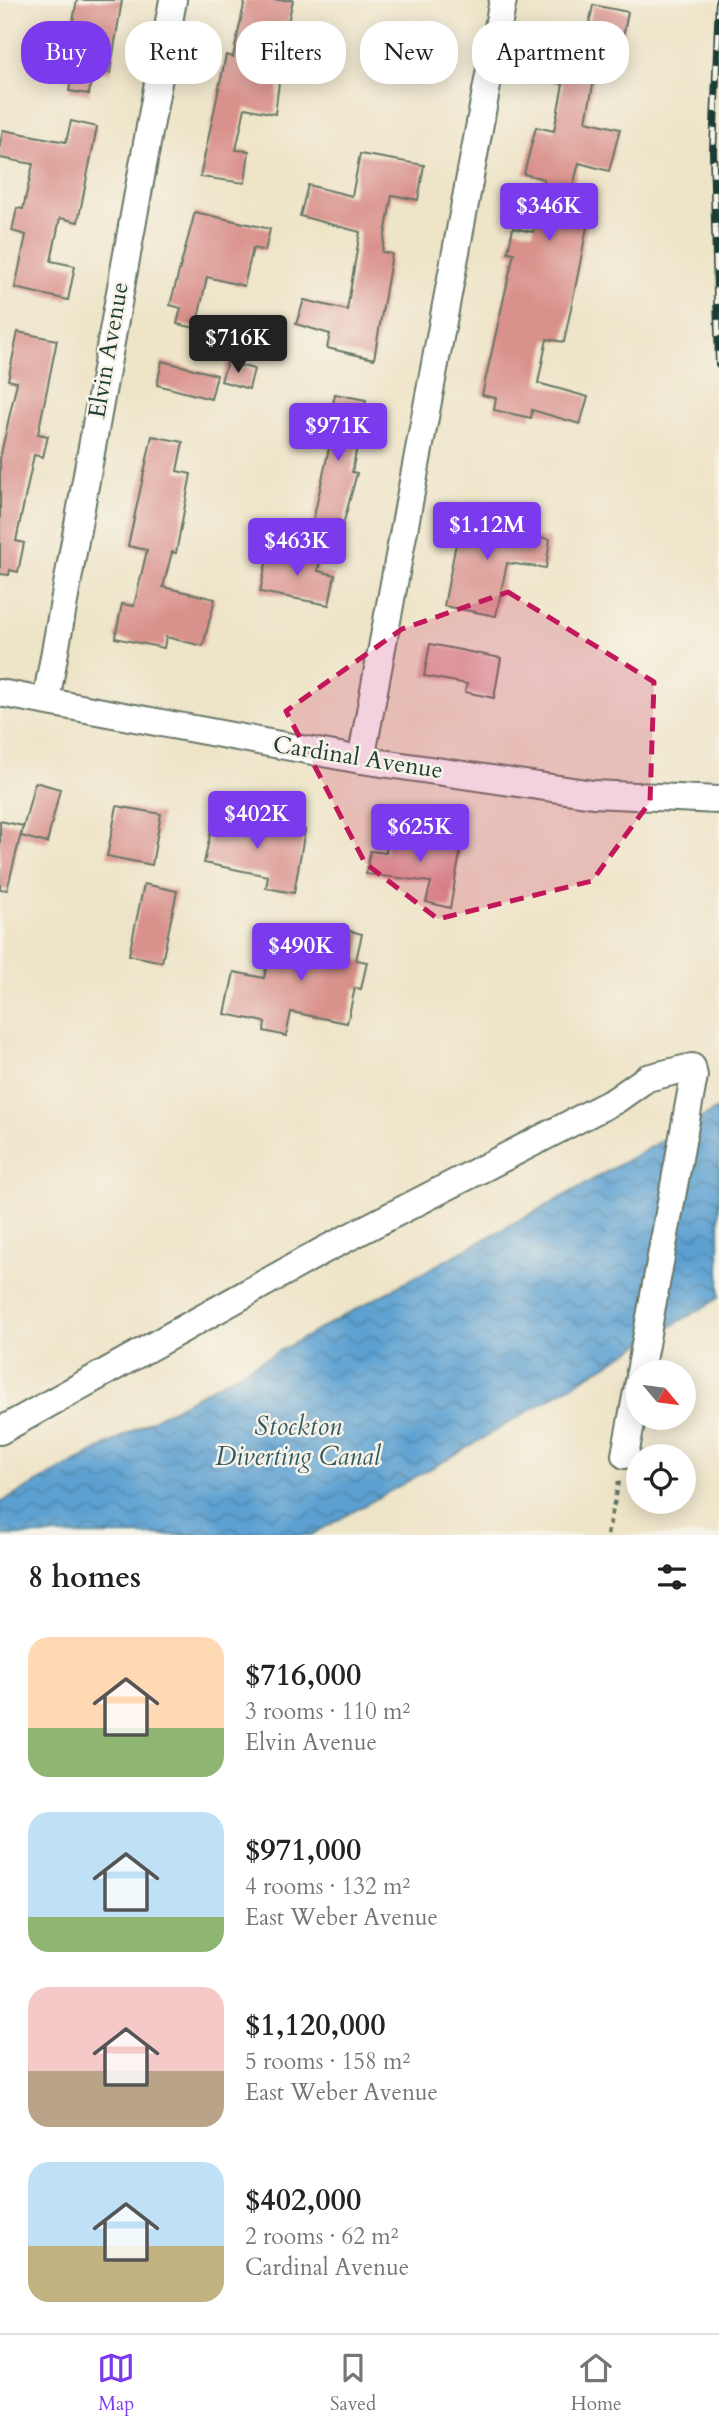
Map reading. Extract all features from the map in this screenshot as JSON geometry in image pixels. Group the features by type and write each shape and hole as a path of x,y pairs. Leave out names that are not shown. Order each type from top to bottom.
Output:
{"street":[{"name":"Elvin Avenue","path":"46,701 173,0"},
{"path":"361,760 503,0"},
{"name":"Cardinal Avenue","path":"0,693 361,760 593,794 719,800"},
{"path":"0,1431 324,1250 586,1117 647,1078 692,1068 694,1076 642,1360"},
{"path":"625,1455 630,1430"}],"path":[{"path":"607,1535 625,1455"}],"highlighted area":[{"path":"508,592 654,682 650,802 592,881 438,919 365,863 286,711 402,629"}],"water":[{"name":"Stockton Diverting Canal","path":"719,1108 719,1298 448,1459 311,1535 0,1535 0,1503 573,1191"}],"building":[{"path":"77,0 122,0 111,67 111,21 73,21"},
{"path":"245,0 293,0 288,21 241,21"},
{"path":"593,5 628,12 626,21 590,21"},
{"path":"236,43 236,84 279,84 275,114 245,108 236,150 249,151 245,183 200,177 220,84 222,84 226,55 233,57"},
{"path":"70,84 91,84 89,94 69,91"},
{"path":"563,84 593,84 586,121 620,129 609,171 579,163 565,217 588,221 564,342 547,339 538,383 588,397 580,424 532,410 531,418 494,410 496,398 482,395 514,253 508,252 513,228 533,232 544,179 524,174 536,127 554,131"},
{"path":"71,121 97,127 78,222 60,218 51,261 75,266 68,300 15,288 26,235 12,231 17,208 23,209 33,164 0,158 0,145 3,130 66,142"},
{"path":"360,154 424,165 418,200 392,195 382,252 392,254 374,359 327,348 330,334 296,324 304,300 347,310 360,232 300,216 308,185 352,196"},
{"path":"195,212 270,229 265,251 253,248 244,286 207,277 196,328 177,324 181,308 170,305"},
{"path":"18,332 57,340 38,434 48,436 43,457 34,455 16,541 24,543 18,572 10,570 9,575 0,574 0,458 17,382 8,380"},
{"path":"162,361 217,375 211,399 157,385"},
{"path":"227,362 254,369 249,389 221,381"},
{"path":"335,394 366,400 352,472 357,473 340,536 311,530 331,439 318,437 323,408 332,410"},
{"path":"152,436 183,442 177,471 191,474 176,553 172,552 163,587 215,599 203,646 166,637 164,648 115,638 122,604 134,606 147,550 128,546"},
{"path":"456,510 495,518 493,531 550,539 546,568 507,563 496,616 444,606 457,538 450,536"},
{"path":"269,549 320,559 318,571 335,575 329,605 260,592"},
{"path":"430,644 501,658 494,698 465,692 467,684 424,676"},
{"path":"35,782 60,789 47,843 21,836"},
{"path":"117,806 161,814 152,865 107,856"},
{"path":"214,817 276,829 276,826 305,830 294,893 266,888 268,876 204,863"},
{"path":"0,821 23,826 7,890 0,889"},
{"path":"405,828 429,832 427,839 461,848 450,908 426,902 431,882 366,874 370,851 386,853 387,843 402,845"},
{"path":"144,884 177,891 162,962 129,955"},
{"path":"338,928 362,934 356,960 367,962 361,989 355,988 347,1023 291,1012 286,1036 264,1031 265,1022 225,1014 234,972 264,978 273,937 333,950"}],"railway":[{"path":"719,0 713,152 719,364"}]}
